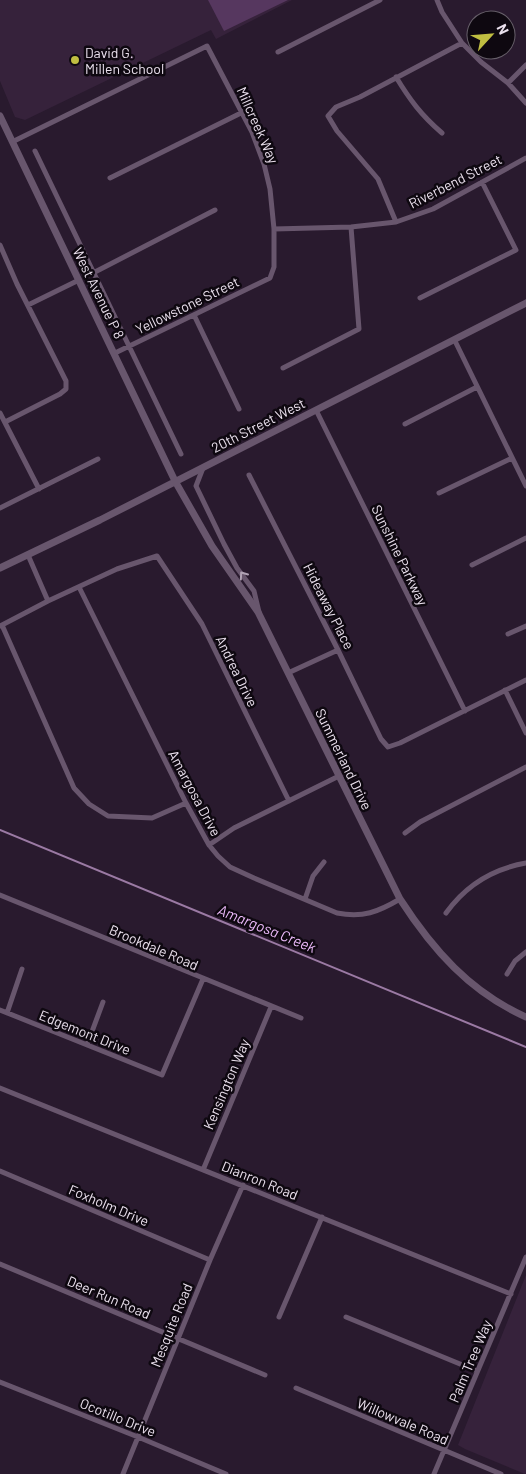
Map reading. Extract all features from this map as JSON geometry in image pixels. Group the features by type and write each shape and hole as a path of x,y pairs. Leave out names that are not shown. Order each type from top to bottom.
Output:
{"street":[{"path":"278,52 380,0"},
{"path":"437,0 442,12 462,42 482,62 508,83 526,103"},
{"path":"396,222 378,179 337,132 328,116 336,107 360,97 462,42"},
{"name":"Millcreek Way","path":"12,142 208,46 252,132 264,164 270,189 274,229 274,267 270,278"},
{"path":"508,83 526,66"},
{"path":"396,77 414,105 442,133"},
{"path":"110,178 241,113"},
{"name":"West Avenue P 8","path":"0,116 175,480"},
{"name":"West Avenue P 8","path":"35,151 181,454"},
{"name":"Riverbend Street","path":"274,229 351,227 396,222 433,209 526,158"},
{"path":"420,298 516,250 482,182"},
{"path":"93,272 215,210"},
{"path":"283,368 359,329 351,227"},
{"path":"0,245 17,284 66,381 66,389 60,394 5,422"},
{"name":"Yellowstone Street","path":"114,353 270,278"},
{"path":"28,305 78,280"},
{"name":"20th Street West","path":"0,568 100,520 175,480 526,304"},
{"path":"194,314 240,409"},
{"path":"455,340 526,486"},
{"path":"404,424 477,387"},
{"name":"Sunshine Parkway","path":"316,410 465,711"},
{"path":"0,413 39,489"},
{"path":"439,493 512,458"},
{"path":"0,508 98,459"},
{"path":"204,466 196,486 224,544 254,591 261,619"},
{"name":"Hideaway Place","path":"249,475 381,739 388,747 465,711"},
{"name":"Summerland Drive","path":"175,480 212,546 258,612 400,899 417,925 456,970 506,1007 526,1017"},
{"path":"472,565 526,538"},
{"path":"28,555 48,601"},
{"name":"Andrea Drive","path":"79,587 118,569 157,556 202,624 289,801"},
{"path":"79,587 1,625 74,788 89,804 108,816 152,818 186,803"},
{"name":"Amargosa Drive","path":"79,587 186,803 209,845 218,856 230,867 337,913 352,916 368,914 383,909 400,899"},
{"path":"508,634 526,626"},
{"path":"288,674 338,650"},
{"path":"465,711 526,680"},
{"path":"505,690 526,733"},
{"path":"405,833 420,822 526,767"},
{"path":"209,845 234,828 339,776"},
{"path":"305,899 313,876 324,862"},
{"path":"446,913 456,899 480,880 495,871 526,863"},
{"name":"Brookdale Road","path":"0,895 301,1018"},
{"path":"507,974 515,961 526,952"},
{"path":"7,1013 22,969"},
{"name":"Edgemont Drive","path":"0,1010 162,1075 202,979"},
{"path":"86,1045 103,1002"},
{"name":"Kensington Way","path":"202,1170 271,1007"},
{"name":"Dianron Road","path":"0,1088 511,1294"},
{"name":"Foxholm Drive","path":"0,1171 210,1260"},
{"name":"Mesquite Road","path":"123,1474 210,1260 243,1185"},
{"path":"279,1317 322,1217"},
{"name":"Palm Tree Way","path":"434,1474 526,1257"},
{"name":"Deer Run Road","path":"0,1264 265,1376"},
{"path":"346,1317 477,1371"},
{"name":"Ocotillo Drive","path":"0,1382 226,1474"},
{"name":"Willowvale Road","path":"296,1388 501,1474"}],"shaded area":[{"name":"David G. Millen School","path":"0,0 292,0 216,39 211,30 25,120 15,117 0,81"},
{"path":"208,0 288,0 224,31"},
{"path":"526,1275 526,1474 525,1474 458,1445"}],"waterway":[{"name":"Amargosa Creek","path":"0,830 526,1047"}],"place":[{"name":"David G. Millen School","path":"75,60"}]}
